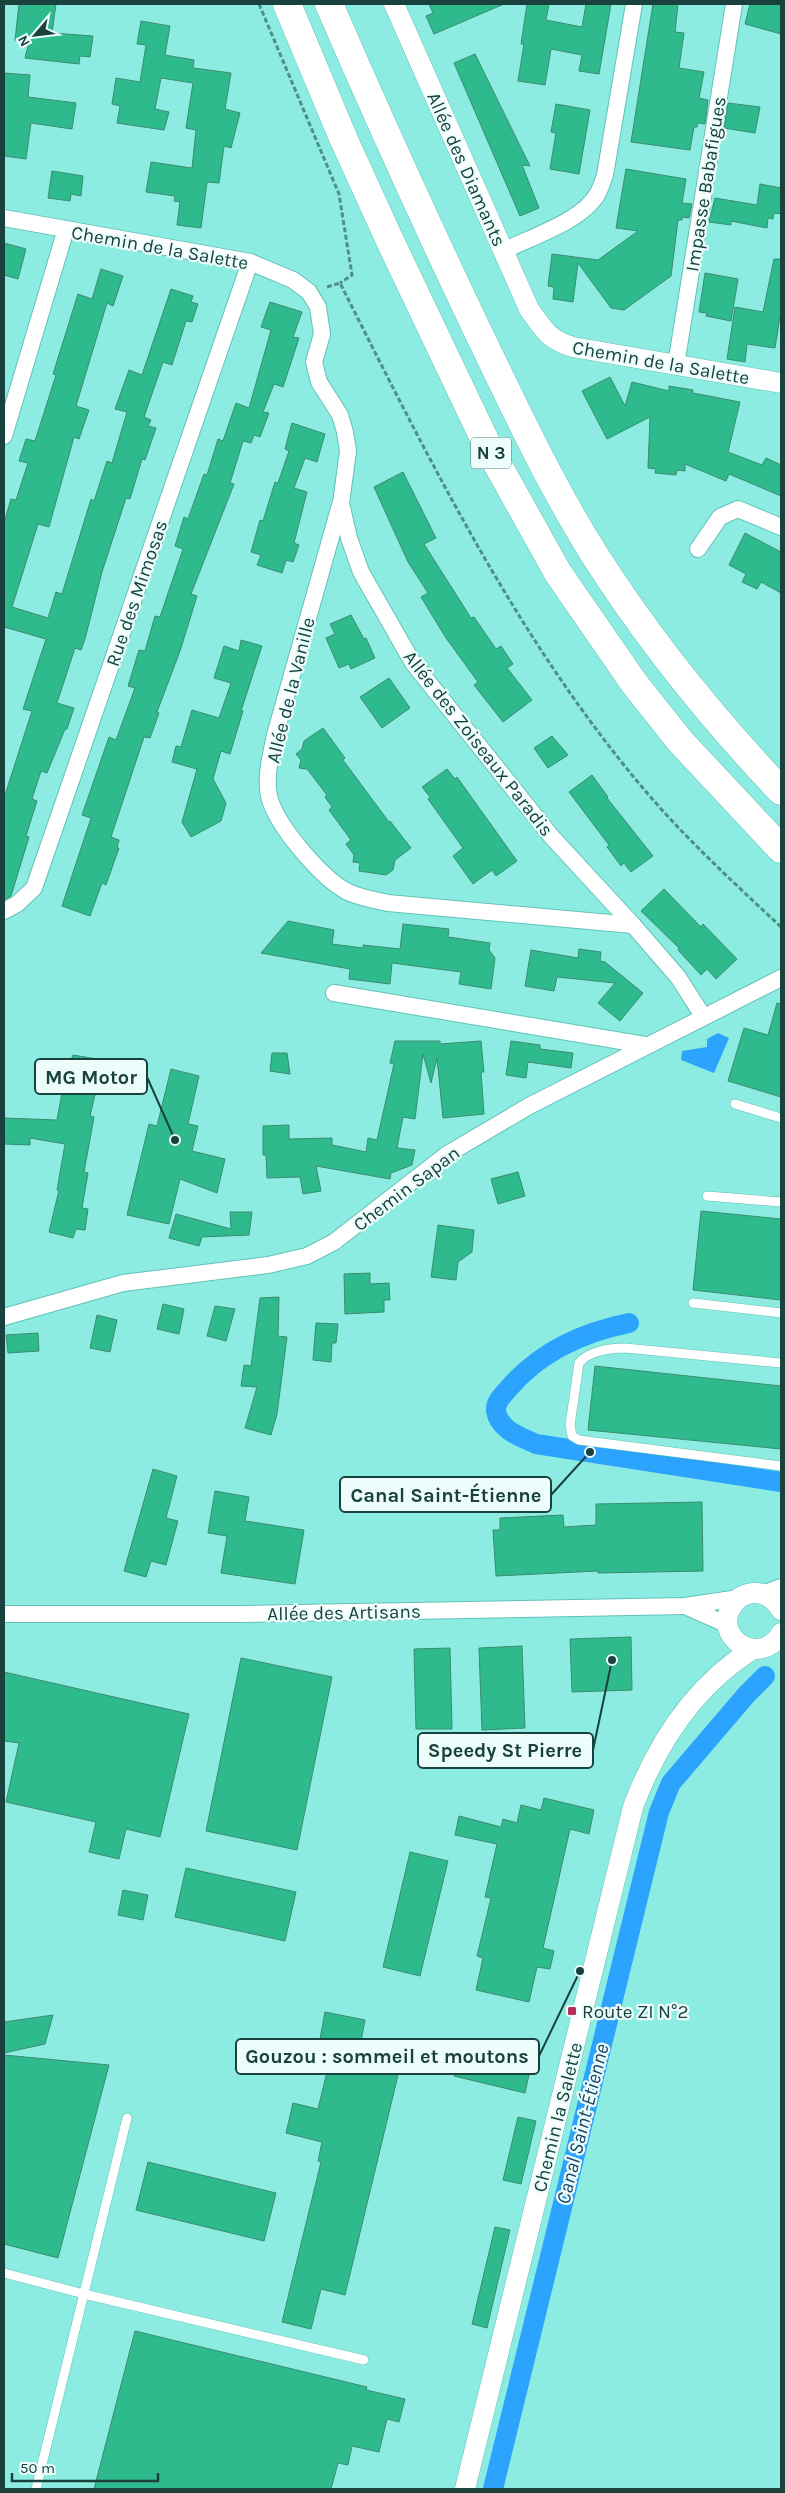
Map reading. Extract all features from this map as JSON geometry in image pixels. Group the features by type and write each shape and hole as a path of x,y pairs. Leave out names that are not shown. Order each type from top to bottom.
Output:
{"highway":[{"name":"N 3","path":"287,4 344,140 391,243 490,451 558,574 634,683 680,741 781,849"},
{"name":"N 3","path":"329,4 420,209 522,424 593,552 667,658 711,714 781,791"},
{"path":"757,766 781,785"}],"street":[{"name":"Allée des Diamants","path":"394,4 529,309 545,332"},
{"path":"503,251 569,220 585,208 597,194 605,175 634,4"},
{"name":"Impasse Babafigues","path":"676,365 734,4"},
{"name":"Chemin de la Salette","path":"4,218 250,262 294,280 309,292"},
{"path":"4,436 66,230"},
{"name":"Rue des Mimosas","path":"4,911 18,904 34,888 250,262"},
{"name":"Allée des Zoiseaux Paradis","path":"309,292 318,307 322,334 314,362 319,382 340,415 348,451 341,503 349,538 361,572 413,663 551,836 678,977 703,1016"},
{"name":"Chemin de la Salette","path":"545,332 557,342 573,347 781,383"},
{"name":"Allée de la Vanille","path":"341,503 270,758 269,796 279,820 319,871 347,891 368,899 388,903 633,925"},
{"path":"698,549 720,517 738,510 781,527"},
{"name":"Chemin Sapan","path":"4,1317 122,1283 268,1265 307,1256 334,1242 446,1155 529,1106 781,978"},
{"path":"334,993 645,1046"},
{"path":"739,1598 754,1593 772,1591 781,1610"},
{"name":"Allée des Artisans","path":"4,1614 244,1614 685,1606 739,1598"},
{"name":"Chemin la Salette","path":"715,1676 728,1628 730,1610 739,1598"},
{"name":"Allée des Artisans","path":"685,1606 728,1628"},
{"path":"728,1628 739,1644 772,1643"},
{"name":"Chemin la Salette","path":"465,2489 633,1807 646,1772 666,1737 715,1676 772,1643"}],"lane":[{"path":"735,1104 781,1118"},
{"path":"707,1196 781,1202"},
{"path":"693,1304 781,1313"},
{"path":"781,1363 625,1348 606,1350 582,1358 579,1363 570,1425 572,1436 579,1440 781,1466"},
{"path":"36,2489 127,2118"},
{"path":"4,2272 84,2294 364,2360"}],"path":[{"path":"259,4 339,194 352,276 340,283 309,292"},
{"path":"340,283 434,468 512,604 564,685 642,787 719,868 781,927"}],"water":[{"path":"718,1033 729,1038 714,1073 681,1060 682,1051 707,1047 707,1039"}],"building":[{"path":"19,4 56,4 52,33 93,36 90,57 80,56 79,64 25,58 29,42 15,40"},
{"path":"429,4 504,4 434,34 426,16 433,13"},
{"path":"527,4 549,4 546,20 582,27 586,4 611,4 599,74 579,71 582,55 551,49 545,85 518,81 524,44 521,44"},
{"path":"653,4 678,4 675,32 684,33 679,68 704,72 699,98 708,100 705,124 698,123 697,127 694,127 690,150 631,142"},
{"path":"750,4 781,4 781,34 745,24"},
{"path":"141,21 170,26 165,55 194,60 193,68 231,73 225,109 240,113 231,148 224,146 219,183 207,182 201,228 177,225 180,202 174,201 175,196 146,192 151,162 192,168 196,130 186,128 193,83 161,78 155,109 169,112 164,130 117,123 120,106 112,104 116,78 140,82 146,45 137,44"},
{"path":"475,54 530,166 522,165 539,208 520,216 454,63"},
{"path":"4,73 30,75 28,97 76,103 72,129 31,123 26,159 4,156"},
{"path":"728,103 760,107 755,133 724,128"},
{"path":"556,104 590,110 579,174 550,169 556,133 551,132"},
{"path":"626,169 686,179 682,203 692,204 689,218 682,217 682,220 678,220 671,276 624,310 611,308 578,263 573,302 553,299 554,287 548,286 552,254 598,260 638,231 616,228"},
{"path":"52,171 83,176 81,196 71,194 70,201 48,198"},
{"path":"760,184 781,188 781,214 774,213 773,219 768,218 767,228 731,221 731,225 709,222 715,198 757,205"},
{"path":"4,243 26,249 18,279 4,275"},
{"path":"774,259 781,259 781,310 775,348 747,344 745,362 727,359 735,307 763,312"},
{"path":"101,269 123,276 113,306 107,303 76,406 89,410 79,439 74,437 49,527 38,524 12,607 48,618 56,592 62,594 91,499 94,501 107,461 112,463 127,412 115,409 129,370 142,375 171,289 193,296 191,302 198,304 192,322 186,321 172,365 163,362 144,417 151,420 148,426 156,428 145,460 142,459 130,499 126,498 102,572 85,639 81,650 75,648 57,703 74,708 67,729 65,729 47,773 41,771 32,799 37,801 26,836 29,837 11,896 4,900 4,798 32,711 23,709 46,639 4,627 4,523 11,499 16,500 28,463 19,461 26,439 35,441 56,375 53,374 78,294 92,299"},
{"path":"705,273 738,279 731,321 706,316 707,313 699,312"},
{"path":"270,302 302,312 293,337 299,338 283,387 274,384 263,412 269,413 260,437 254,435 251,443 243,441 230,483 234,484 191,594 197,596 180,651 157,712 159,713 150,738 144,737 111,837 119,840 117,848 119,848 106,885 102,883 90,916 62,906 91,818 82,815 109,737 116,740 135,688 128,686 139,650 145,651 155,616 160,617 183,549 175,546 184,517 188,519 204,474 207,475 218,439 223,441 236,403 249,408 271,330 261,327"},
{"path":"610,377 625,406 632,382 669,391 669,386 693,390 693,393 740,402 728,452 762,465 766,458 781,465 781,496 729,474 726,481 685,464 685,471 677,470 676,475 655,473 656,469 648,468 650,417 607,439 582,391"},
{"path":"292,423 325,434 317,462 305,458 294,488 307,492 294,543 299,545 293,562 286,560 282,573 257,565 261,555 251,552 260,520 263,521 275,482 278,483 289,451 285,449"},
{"path":"403,472 436,538 424,544 471,618 474,617 496,649 501,646 513,664 507,668 532,700 503,722 474,685 478,682 446,638 421,597 428,593 408,562 374,487"},
{"path":"745,533 781,552 781,593 761,582 757,589 742,582 746,574 729,565"},
{"path":"351,615 364,639 366,638 375,658 351,669 349,664 339,668 326,638 335,634 330,624"},
{"path":"241,640 262,646 241,711 243,711 230,754 221,751 213,779 226,803 221,821 191,837 182,822 197,769 172,762 176,746 181,747 192,710 219,718 231,683 214,678 224,646 239,651"},
{"path":"389,678 410,708 382,728 360,697"},
{"path":"323,728 345,758 343,760 389,822 411,848 395,860 393,870 386,875 359,871 360,863 353,862 354,855 346,844 351,840 329,810 332,807 325,797 327,795 307,769 299,768 301,760 296,754 302,749 304,741"},
{"path":"552,736 568,755 548,768 534,748"},
{"path":"447,769 455,779 457,777 517,861 496,876 492,870 473,884 453,856 463,848 428,799 430,797 422,787"},
{"path":"592,775 607,798 653,856 631,872 624,863 621,866 607,847 609,845 569,792"},
{"path":"664,889 701,927 703,924 737,959 716,979 707,969 701,975 678,950 679,948 641,911"},
{"path":"288,921 334,930 332,944 363,948 363,945 400,949 403,924 449,929 448,937 490,943 489,950 495,958 491,989 459,984 461,972 392,963 390,984 349,979 350,969 261,953"},
{"path":"579,949 601,952 600,961 605,962 643,993 620,1021 598,1003 615,983 557,977 554,991 525,986 531,950 578,958"},
{"path":"777,1003 781,1004 781,1097 728,1081 744,1028 768,1035"},
{"path":"395,1041 440,1041 440,1044 481,1041 484,1072 481,1072 484,1114 443,1118 437,1058 431,1083 423,1054 415,1119 403,1117 397,1148 415,1150 412,1165 391,1173 390,1179 316,1166 321,1191 303,1194 300,1177 267,1178 266,1155 263,1155 263,1126 289,1125 289,1139 332,1138 332,1145 366,1152 368,1138 377,1140 394,1064 390,1063"},
{"path":"511,1041 540,1045 540,1049 573,1053 571,1068 528,1062 526,1078 506,1075"},
{"path":"272,1053 287,1053 290,1074 270,1071"},
{"path":"73,1055 103,1060 90,1116 94,1117 84,1172 88,1173 82,1208 88,1209 85,1230 76,1229 73,1238 49,1232 59,1190 57,1190 65,1144 30,1138 30,1145 4,1144 4,1118 57,1120 68,1060 71,1060"},
{"path":"171,1069 199,1076 188,1124 198,1126 192,1151 225,1159 217,1193 180,1179 169,1224 127,1215 149,1124 157,1126"},
{"path":"518,1172 525,1196 498,1204 491,1179"},
{"path":"701,1211 781,1219 781,1300 693,1290"},
{"path":"230,1212 252,1212 249,1235 202,1237 199,1246 169,1238 176,1214 231,1229"},
{"path":"438,1225 474,1230 472,1252 458,1262 456,1280 431,1277"},
{"path":"370,1273 370,1284 389,1283 390,1300 384,1300 384,1312 345,1314 344,1274"},
{"path":"279,1297 278,1336 287,1337 277,1414 271,1435 245,1428 257,1387 241,1386 244,1365 251,1366 260,1298"},
{"path":"163,1304 184,1309 179,1334 157,1329"},
{"path":"215,1306 235,1309 226,1341 207,1336"},
{"path":"97,1315 117,1320 110,1352 90,1348"},
{"path":"316,1323 338,1324 336,1343 332,1343 331,1362 313,1360"},
{"path":"38,1333 39,1351 8,1353 6,1335"},
{"path":"595,1366 781,1386 781,1449 588,1430"},
{"path":"153,1469 177,1476 166,1518 178,1521 166,1565 151,1561 146,1577 124,1571"},
{"path":"215,1491 249,1497 245,1521 304,1530 295,1584 221,1573 227,1536 208,1533"},
{"path":"702,1502 703,1571 598,1573 598,1571 496,1576 493,1530 500,1530 500,1518 563,1515 564,1527 596,1525 596,1504"},
{"path":"631,1637 632,1690 572,1692 570,1639"},
{"path":"522,1646 525,1728 482,1730 479,1648"},
{"path":"450,1648 452,1729 416,1729 414,1649"},
{"path":"241,1658 332,1677 297,1850 206,1831"},
{"path":"4,1672 189,1714 160,1837 126,1829 119,1859 89,1852 96,1822 6,1802 19,1743 4,1741"},
{"path":"544,1798 594,1810 589,1834 570,1829 543,1948 554,1951 550,1969 537,1967 529,2002 476,1990 483,1958 477,1956 491,1898 485,1897 497,1844 455,1835 459,1816 501,1827 503,1819 517,1823 521,1805 541,1810"},
{"path":"410,1852 448,1861 420,1976 383,1967"},
{"path":"186,1868 296,1892 285,1941 175,1917"},
{"path":"123,1890 148,1895 143,1920 118,1915"},
{"path":"325,2012 365,2020 358,2057 400,2067 345,2295 321,2289 311,2329 282,2322 321,2162 318,2161 322,2142 286,2133 293,2103 318,2109 333,2047 319,2044"},
{"path":"53,2015 45,2044 4,2053 4,2022"},
{"path":"461,2045 532,2061 525,2093 454,2076"},
{"path":"4,2055 109,2065 58,2258 4,2244"},
{"path":"518,2117 536,2121 521,2184 503,2180"},
{"path":"148,2162 276,2193 264,2241 136,2210"},
{"path":"495,2227 510,2230 487,2328 472,2324"},
{"path":"135,2331 367,2387 366,2390 405,2399 399,2422 387,2419 379,2452 352,2446 348,2465 338,2463 331,2489 94,2489"}],"waterway":[{"name":"Canal Saint-Étienne","path":"629,1323 579,1338 534,1364 521,1375 498,1402 496,1411 501,1423 512,1432 536,1444 781,1482"},
{"name":"Canal Saint-Étienne","path":"493,2489 659,1812 671,1783 747,1694 765,1676"}],"place":[{"name":"MG Motor","path":"175,1140"},
{"name":"Canal Saint-Étienne","path":"590,1452"},
{"name":"Speedy St Pierre","path":"612,1660"},
{"name":"Gouzou : sommeil et moutons","path":"580,1971"},
{"name":"Route ZI N°2","path":"572,2011"}]}
